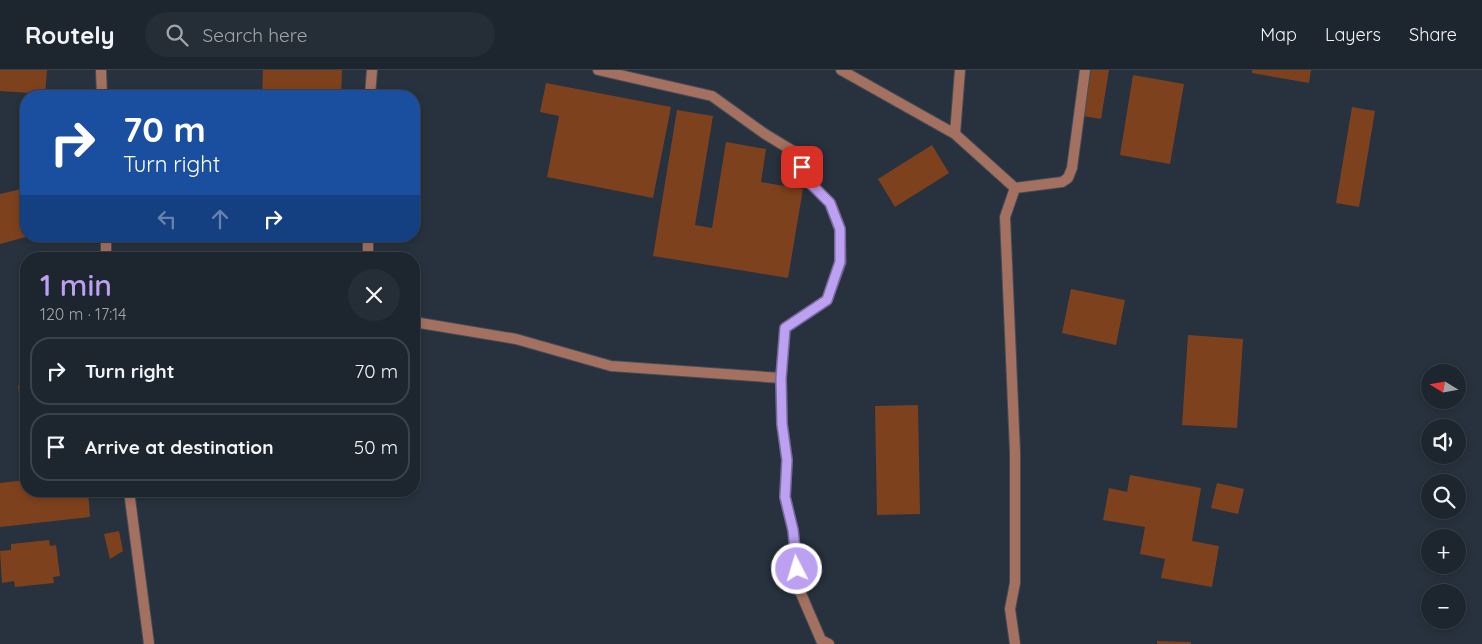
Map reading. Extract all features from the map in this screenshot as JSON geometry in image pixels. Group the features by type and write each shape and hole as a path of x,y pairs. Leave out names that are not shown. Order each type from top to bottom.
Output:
{"street":[{"path":"101,70 102,90"},
{"path":"370,90 372,70"},
{"path":"598,70 712,96 792,151 811,184 830,203 840,229 840,262 827,300 785,328 781,378 782,424 787,460 785,497 793,530 799,589 823,643"},
{"path":"841,70 955,134 1015,188 1062,182 1068,178 1072,168 1086,70"},
{"path":"955,134 960,70"},
{"path":"1015,188 1005,217 1015,452 1015,583 1010,609 1015,644"},
{"path":"420,323 516,339 611,366 781,378"},
{"path":"130,497 149,644"}],"building":[{"path":"0,70 47,70 45,90 20,90 20,92 0,91"},
{"path":"263,70 342,70 341,90 262,90"},
{"path":"1091,70 1109,70 1101,119 1083,116"},
{"path":"1252,70 1311,70 1309,83 1252,73"},
{"path":"1133,75 1184,84 1170,164 1120,155"},
{"path":"546,83 671,107 653,198 547,177 559,116 540,112"},
{"path":"1352,107 1375,111 1359,207 1336,203"},
{"path":"677,110 713,116 695,225 712,228 726,142 766,149 761,182 803,189 788,278 653,256"},
{"path":"932,145 949,173 895,207 878,179"},
{"path":"20,189 20,239 0,244 0,194"},
{"path":"1071,289 1125,300 1116,345 1062,333"},
{"path":"1188,335 1243,339 1237,428 1182,425"},
{"path":"18,385 20,385 20,406"},
{"path":"918,405 920,514 877,515 875,406"},
{"path":"1130,475 1201,488 1192,541 1219,546 1212,587 1161,578 1165,559 1140,554 1145,527 1103,520 1109,488 1127,492"},
{"path":"20,481 20,497 88,497 90,517 0,527 0,483"},
{"path":"1217,483 1244,489 1238,514 1211,508"},
{"path":"119,531 123,551 110,559 104,534"},
{"path":"49,540 50,546 56,545 60,576 53,577 54,583 15,587 14,581 2,583 0,551 11,550 11,544"},
{"path":"1157,641 1191,642 1191,644 1157,644"}],"route":[{"path":"797,569 793,530 785,497 787,460 782,424 781,378 785,328 827,300 840,262 840,229 830,203 811,184 802,167"}]}
